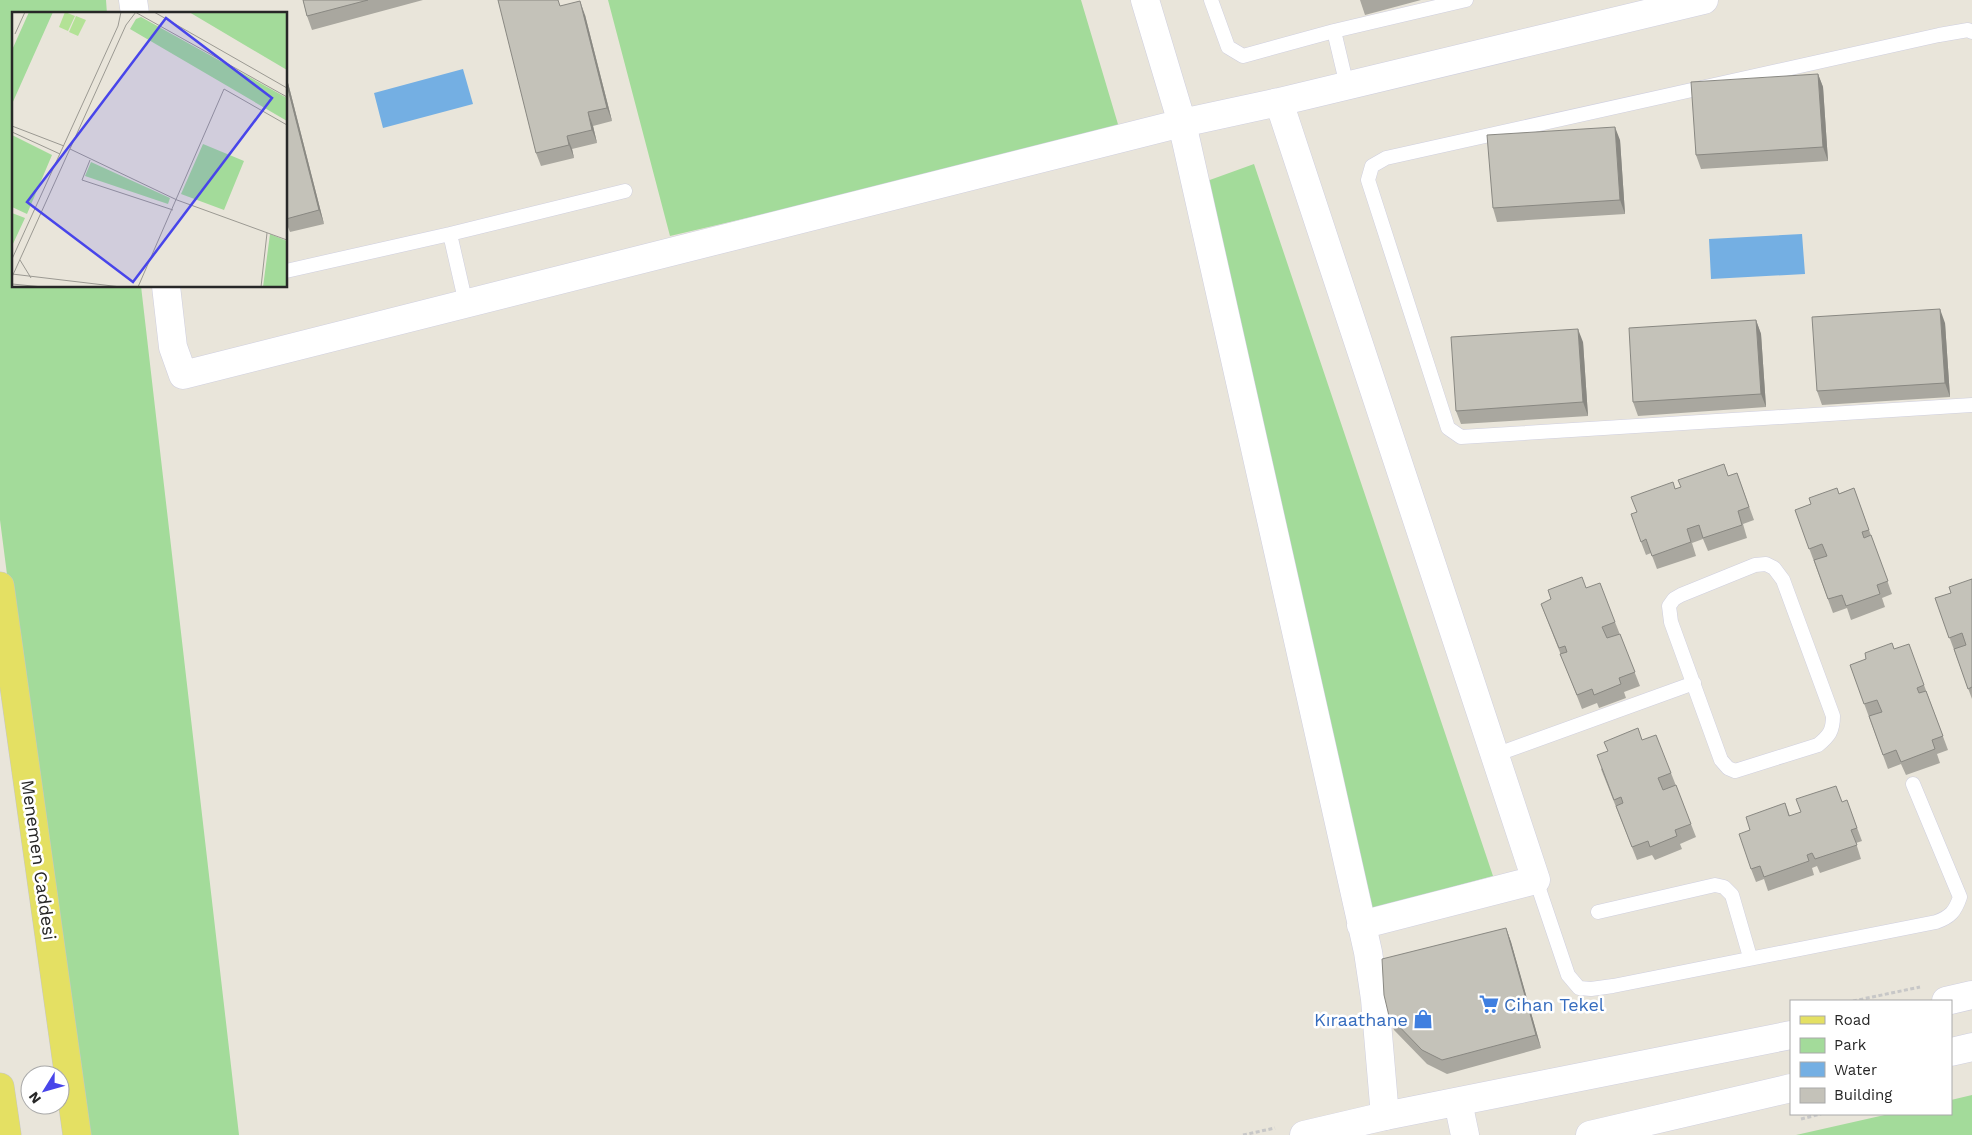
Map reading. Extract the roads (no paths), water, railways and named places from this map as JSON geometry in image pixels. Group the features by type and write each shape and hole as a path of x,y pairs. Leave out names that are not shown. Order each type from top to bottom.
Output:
{"main road":[{"name":"Menemen Caddesi","path":"0,586 77,1135"},
{"path":"0,1087 7,1135"}],"street":[{"path":"1145,0 1182,124 1361,926 1375,999 1387,1126"},
{"path":"166,288 173,347 183,375 1182,124 1704,0"},
{"path":"1280,102 1536,880 1361,926"},
{"path":"1936,993 1972,995"},
{"path":"1304,1135 1387,1126 1458,1102 1790,1035"},
{"path":"1952,1052 1972,1047"},
{"path":"1590,1135 1790,1088"},
{"path":"1458,1102 1465,1135"}],"lane":[{"path":"1211,0 1228,47 1243,56 1334,30 1466,0"},
{"path":"1334,30 1347,86"},
{"path":"1972,32 1968,30 1939,35 1386,158 1372,166 1368,180 1448,428 1461,437 1972,405"},
{"path":"288,271 450,234 625,191"},
{"path":"450,234 466,304"},
{"path":"1766,564 1774,568 1783,580 1833,716 1833,728 1828,737 1818,745 1735,770 1728,768 1721,760 1694,683 1672,622 1669,606 1681,595 1755,565 1766,564"},
{"path":"1495,755 1694,683"},
{"path":"1536,880 1568,975 1579,988 1613,986 1936,922 1948,918 1956,910 1960,898 1913,784"},
{"path":"1598,912 1715,885 1724,887 1732,895 1750,958"}],"water":[{"path":"463,69 473,104 383,128 374,93"},
{"path":"1802,234 1805,274 1711,279 1709,239"}],"place":[{"name":"Cihan Tekel","path":"1489,1004"},
{"name":"Kıraathane","path":"1423,1019"}]}
